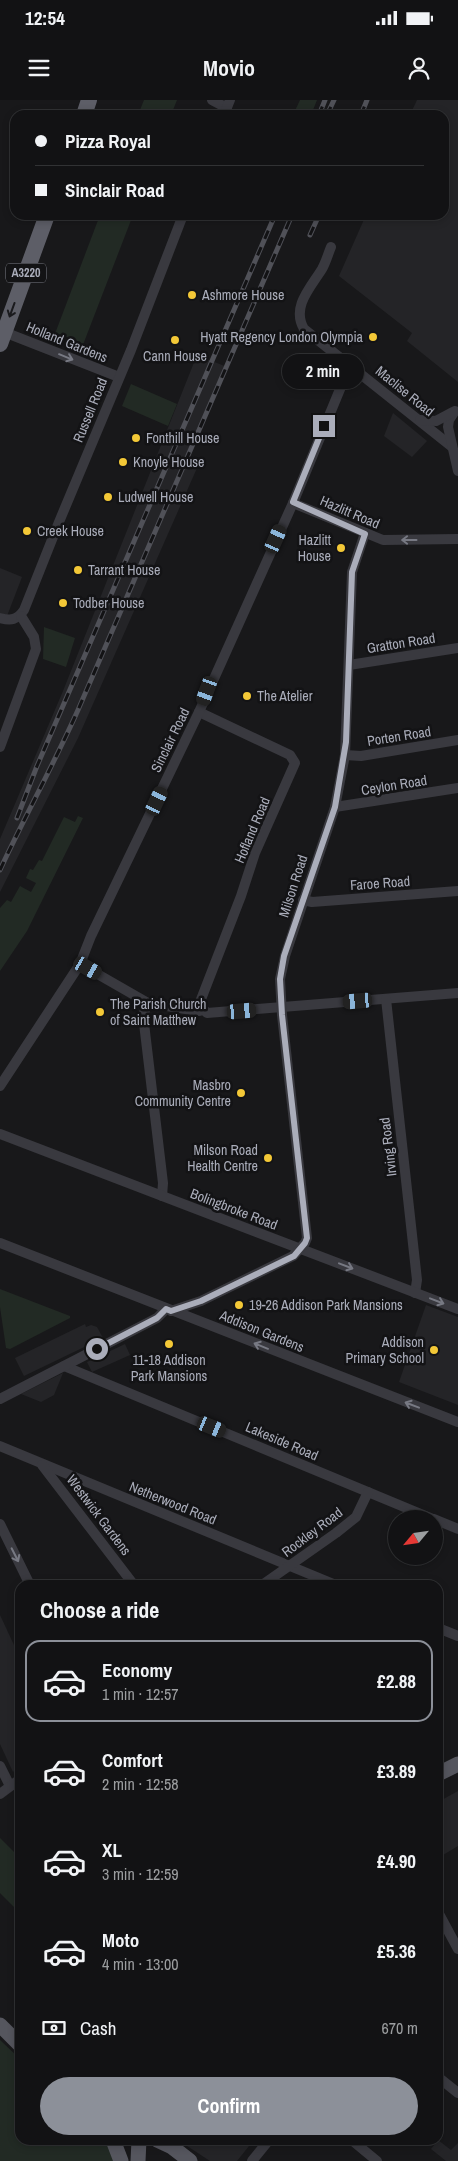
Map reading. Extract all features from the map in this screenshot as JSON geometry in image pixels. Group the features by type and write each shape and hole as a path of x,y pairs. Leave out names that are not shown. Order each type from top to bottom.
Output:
{"highway":[{"name":"A3220","path":"2,338 45,220"}],"main road":[{"path":"443,1772 458,1764"},
{"path":"0,2025 15,2040"},
{"path":"115,2145 122,2161"},
{"path":"138,2161 139,2145"},
{"path":"168,2145 190,2161"}],"street":[{"path":"212,100 227,108"},
{"name":"Russell Road","path":"20,616 118,377 135,341 181,220"},
{"name":"Maclise Road","path":"331,247 323,267 299,308 299,321 304,329 451,446"},
{"name":"Holland Gardens","path":"2,338 118,377"},
{"name":"Sinclair Road","path":"0,1086 80,964 91,936 199,712 293,502 350,365"},
{"path":"418,419 436,421 456,410"},
{"path":"456,410 448,424 451,446 458,471"},
{"name":"Hazlitt Road","path":"293,502 365,534 388,540 458,539"},
{"name":"Milson Road","path":"301,1249 305,1243 306,1232 281,1007 281,973 303,900 335,807 345,755 352,572 365,534"},
{"path":"0,618 10,620 20,616 34,637 36,649 0,747"},
{"name":"Gratton Road","path":"349,665 458,648"},
{"name":"Hofland Road","path":"198,1011 241,896 255,852 295,763 290,755 199,712"},
{"name":"Porten Road","path":"345,755 361,756 458,740"},
{"name":"Ceylon Road","path":"335,807 458,788"},
{"name":"Faroe Road","path":"303,900 312,902 458,891"},
{"path":"80,964 148,1003 198,1011 204,1010 207,1013 458,993"},
{"name":"Irving Road","path":"386,998 417,1280 415,1293"},
{"path":"148,1003 143,1016 162,1196"},
{"name":"Bolingbroke Road","path":"0,1134 458,1309"},
{"name":"Addison Gardens","path":"0,1244 458,1422"},
{"path":"0,1399 169,1310 201,1301 294,1256 301,1249"},
{"path":"201,1301 201,1314 206,1324"},
{"name":"Lakeside Road","path":"64,1366 412,1510"},
{"name":"Netherwood Road","path":"0,1446 324,1580"},
{"name":"Westwick Gardens","path":"40,1462 130,1580"},
{"name":"Rockley Road","path":"270,1580 356,1517 368,1492"},
{"name":"Lakeside Road","path":"443,1523 458,1529"},
{"path":"0,1524 28,1580"},
{"path":"443,1630 458,1636"},
{"path":"0,1766 10,1786"},
{"path":"0,1794 15,1782"},
{"path":"443,1921 458,1949"},
{"path":"443,2081 458,2093"},
{"path":"252,2161 265,2145"},
{"path":"358,2145 377,2161"}],"shaded area":[{"path":"144,100 177,100 173,110 140,110"},
{"path":"300,100 317,100 313,110 295,110"},
{"path":"417,100 458,100 458,382 407,341 412,333 339,276 364,220 449,220 449,110 412,110"},
{"path":"98,220 131,220 81,350 73,347 75,340 64,336 61,342 53,339"},
{"path":"197,355 227,367 186,463 197,468 78,738 0,892 0,839 63,691"},
{"path":"131,384 177,404 168,426 122,406"},
{"path":"393,413 427,441 412,457 384,436"},
{"path":"0,568 22,577 7,616 0,613"},
{"path":"44,627 75,638 66,667 43,659"},
{"path":"78,816 83,818 27,931 0,971 0,908 7,900 11,902 20,886 31,892 36,883 26,878 30,869 33,870 39,860 42,861 64,817 75,822"},
{"path":"0,1289 70,1316 70,1318 10,1349 6,1348 0,1307"},
{"name":"Addison Primary School","path":"426,1305 458,1317 458,1405 399,1382"},
{"path":"85,1324 86,1327 91,1325 97,1327 103,1338 24,1376 15,1358"},
{"path":"125,1344 130,1355 92,1372 87,1362"},
{"path":"63,1373 54,1395 41,1402 21,1394"},
{"path":"0,1615 15,1647 15,1770 13,1772 0,1744"},
{"path":"458,1791 458,1846 443,1855 443,1799"},
{"path":"0,1838 15,1853 15,1908 0,1893"},
{"path":"0,2040 15,2054 15,2145 109,2145 115,2161 0,2161"},
{"path":"458,2143 458,2161 446,2161 431,2149 434,2145 443,2144 451,2150"},
{"path":"186,2145 249,2146 237,2161 210,2161"}],"railway":[{"path":"321,110 325,100"},
{"path":"329,110 334,100"},
{"path":"363,110 367,100"},
{"path":"17,818 37,766 273,220"},
{"path":"0,870 78,710 290,220"},
{"path":"310,235 317,220"}],"place":[{"name":"Ashmore House","path":"192,295"},
{"name":"Hyatt Regency London Olympia","path":"373,337"},
{"name":"Cann House","path":"175,340"},
{"name":"Fonthill House","path":"136,438"},
{"name":"Knoyle House","path":"123,462"},
{"name":"Ludwell House","path":"108,497"},
{"name":"Creek House","path":"27,531"},
{"name":"Hazlitt House","path":"341,548"},
{"name":"Tarrant House","path":"78,570"},
{"name":"Todber House","path":"63,603"},
{"name":"The Atelier","path":"247,696"},
{"name":"The Parish Church of Saint Matthew","path":"100,1012"},
{"name":"Masbro Community Centre","path":"241,1093"},
{"name":"Milson Road Health Centre","path":"268,1158"},
{"name":"19-26 Addison Park Mansions","path":"239,1305"},
{"name":"11-18 Addison Park Mansions","path":"169,1344"},
{"name":"Addison Primary School","path":"434,1350"}],"route":[{"path":"97,1349 157,1318 166,1309 171,1311 201,1301 294,1256 307,1238 280,1000 280,979 284,956 335,807 345,755 352,572 365,534 293,502 324,426"}]}
